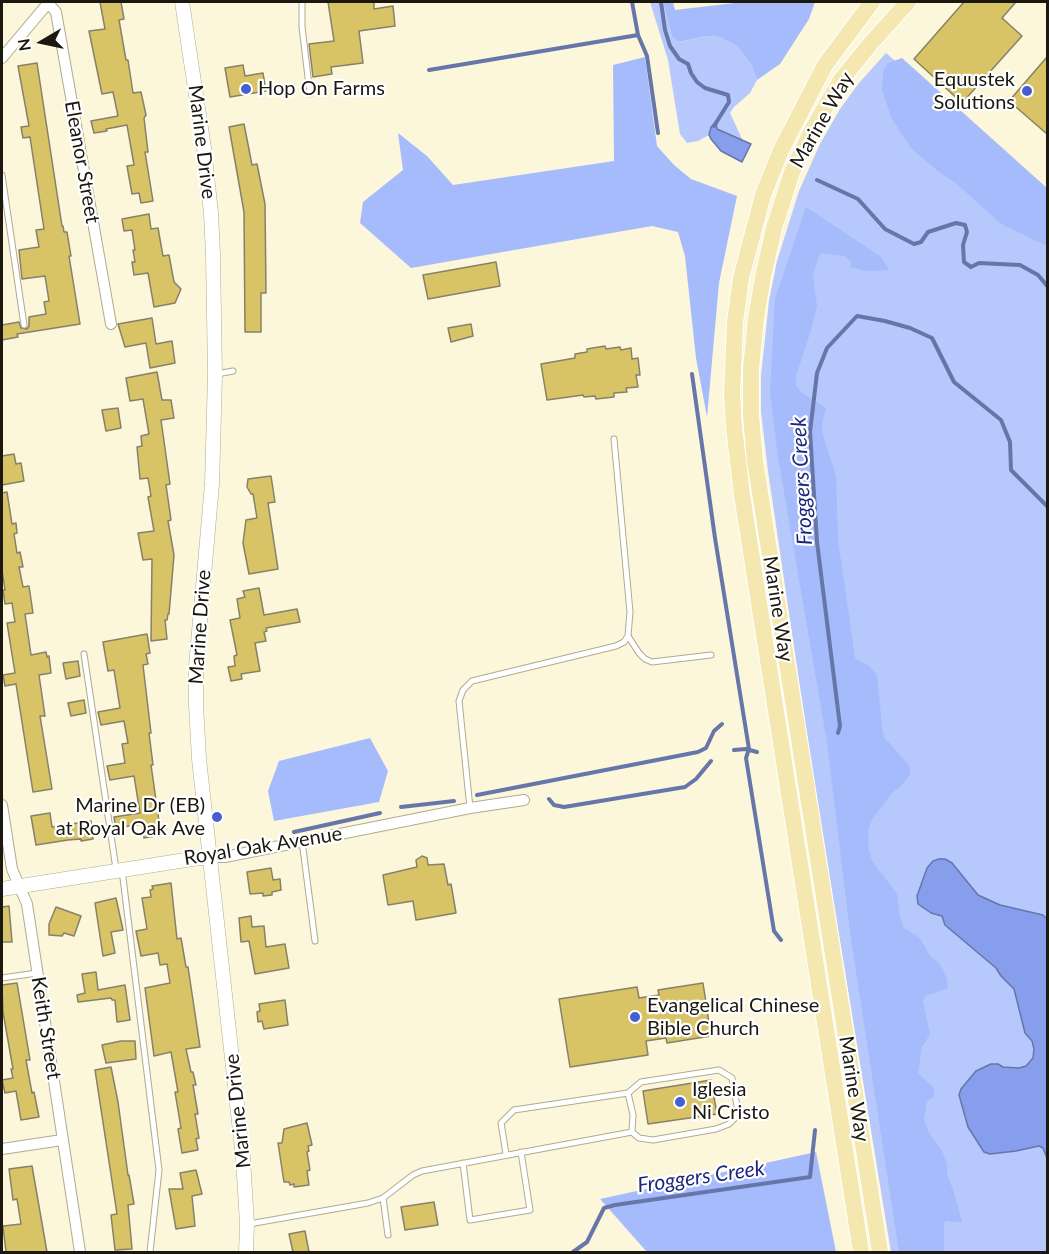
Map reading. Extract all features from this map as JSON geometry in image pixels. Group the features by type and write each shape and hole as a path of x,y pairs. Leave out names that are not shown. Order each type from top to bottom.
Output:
{"main road":[{"name":"Marine Way","path":"861,1252 742,495 732,394 735,322 741,278 763,195 781,150 825,65 872,2"},
{"name":"Marine Way","path":"880,1252 755,461 751,416 751,369 756,318 774,228 792,172 812,130 841,80 908,2"}],"street":[{"path":"2,58 48,2"},
{"name":"Eleanor Street","path":"48,2 56,12 111,324"},
{"name":"Marine Drive","path":"182,2 199,109 211,213 215,375 212,484 196,666 199,759 240,1124 247,1224 246,1252"},
{"name":"Royal Oak Avenue","path":"2,890 192,858 225,856 470,808 524,800"},
{"name":"Keith Street","path":"2,805 12,869 27,904 80,1252"},
{"path":"2,1149 62,1140"}],"lane":[{"path":"302,2 310,94"},
{"path":"2,175 24,325"},
{"path":"215,375 233,371"},
{"path":"470,808 459,701 462,690 472,681 616,645 624,642 628,636 630,612 614,439"},
{"path":"628,636 639,653 652,662 711,655"},
{"path":"84,654 119,870 159,1170 150,1252"},
{"path":"302,842 315,941"},
{"path":"2,978 37,973"},
{"path":"506,1154 501,1123 513,1110 628,1093 641,1082 719,1070 732,1078 737,1106 735,1118 729,1124 716,1129 653,1140 639,1138 632,1132"},
{"path":"628,1093 633,1115 632,1132"},
{"path":"247,1224 368,1203 383,1198 413,1175 422,1171 632,1132"},
{"path":"463,1163 470,1220 530,1210 521,1152"},
{"path":"383,1198 388,1235"}],"shaded area":[{"path":"650,2 663,2 672,37 681,42 706,36 720,37 737,46 751,64 757,80 750,93 730,113 743,141 711,127 709,135 698,141 687,143 680,134 668,60"},
{"path":"663,2 673,2 675,10 743,2 815,2 809,19 780,64 757,80 751,64 737,46 720,37 706,36 680,42 672,37"},
{"path":"886,53 1047,192 1047,1252 891,1252 814,782 768,471 761,412 761,376 769,301 777,261 799,191 820,144 840,109 859,83"},
{"path":"645,57 657,146 691,179 737,196 719,283 707,417 696,358 685,256 678,232 652,226 411,268 360,223 363,202 403,170 398,133 427,156 453,185 614,161 613,65"},
{"path":"902,58 1047,188 1047,246 1001,224 957,184 911,148 892,119 882,90 883,72 888,63"},
{"path":"716,122 717,129 751,144 742,162 721,151 711,139 709,135 711,127"},
{"path":"806,207 881,257 889,270 865,271 850,267 851,261 844,256 820,253 813,275 817,306 796,376 796,386 802,393 826,408 822,432 836,476 838,540 855,658 869,666 877,675 884,737 910,767 910,774 904,783 892,793 872,819 868,830 869,851 872,861 897,894 900,918 904,928 920,938 930,956 940,964 947,979 948,988 926,996 923,1001 930,1034 922,1047 918,1073 934,1088 934,1097 927,1101 924,1120 947,1164 947,1175 962,1222 945,1221 944,1252 899,1252 850,932 827,742 778,457 770,392 775,299"},
{"path":"370,738 388,771 379,802 274,821 268,791 279,761"},
{"path":"939,859 952,863 978,895 1000,905 1043,915 1047,919 1047,1158 1043,1148 1039,1146 990,1154 984,1152 968,1127 959,1095 961,1089 976,1071 991,1064 1019,1068 1026,1066 1033,1058 1034,1049 1032,1041 1025,1033 1014,989 996,968 945,925 942,916 931,913 918,904 917,896 927,868 933,861"},
{"path":"816,1152 836,1252 647,1252 600,1199"}],"building":[{"path":"100,2 121,2 124,19 119,20 133,93 141,92 146,115 144,118 148,152 145,152 153,201 141,203 139,193 132,194 127,166 134,165 127,125 94,133 91,121 118,116 113,92 102,94 89,31 105,29"},
{"path":"328,2 374,2 374,9 393,6 395,26 359,31 363,63 331,67 332,74 313,77 309,44 334,41"},
{"path":"964,2 1016,2 1002,18 1022,36 962,103 914,59"},
{"path":"1047,57 1047,134 1009,101"},
{"path":"37,63 62,226 64,232 67,232 71,256 69,256 80,324 17,334 18,337 2,340 2,325 19,322 21,328 27,329 29,317 46,314 44,302 49,301 45,276 22,279 19,250 39,247 36,230 44,229 30,137 23,138 21,127 29,126 18,66"},
{"path":"243,65 245,76 263,73 266,91 230,97 225,68"},
{"path":"244,124 252,165 257,164 265,204 266,293 261,293 261,332 245,332 244,212 229,127"},
{"path":"149,214 151,229 158,228 163,256 169,255 174,282 181,289 175,303 154,307 148,273 134,275 132,262 135,262 133,250 135,250 132,230 124,231 122,219"},
{"path":"496,262 500,286 428,299 423,275"},
{"path":"152,318 156,344 172,341 175,363 150,368 146,343 125,347 118,324"},
{"path":"471,324 473,336 451,342 448,328"},
{"path":"605,346 606,349 631,348 632,359 638,358 640,375 636,375 638,387 626,388 627,392 614,393 614,397 596,399 595,396 584,397 583,395 547,400 541,364 575,358 575,354 587,352 587,349"},
{"path":"157,372 162,400 171,400 174,418 161,420 170,484 166,485 171,520 168,521 174,555 169,614 165,620 167,639 151,641 152,559 143,560 138,533 154,531 148,497 151,496 148,478 140,479 137,447 142,446 141,436 149,434 143,399 130,401 126,378"},
{"path":"118,408 121,428 106,431 102,410"},
{"path":"14,454 16,464 21,463 24,481 2,485 2,456"},
{"path":"271,476 275,502 268,503 278,569 249,574 243,543 246,520 257,518 253,494 247,487 248,479"},
{"path":"7,492 12,524 16,523 17,533 14,534 17,553 20,552 23,567 19,567 23,587 29,586 33,613 25,614 31,655 46,652 47,657 49,656 51,673 39,675 45,716 40,716 52,789 33,792 16,684 5,686 3,675 15,673 7,623 15,622 12,603 5,604 2,570 2,493"},
{"path":"259,588 264,615 297,609 300,622 266,628 267,631 264,632 266,641 255,643 260,671 241,674 242,679 231,681 228,667 235,666 234,656 237,655 230,620 240,618 237,599 245,597 243,591"},
{"path":"147,634 150,653 146,654 148,664 143,665 151,733 149,733 153,765 151,765 161,835 144,838 142,824 116,828 114,817 140,813 134,776 110,780 107,766 125,763 122,744 128,743 124,721 101,725 98,712 120,708 114,670 108,671 103,642"},
{"path":"78,661 80,676 66,679 63,663"},
{"path":"84,700 86,713 71,716 68,703"},
{"path":"50,813 52,827 91,821 93,839 36,845 31,816"},
{"path":"422,856 427,858 428,865 444,864 448,885 451,884 456,913 416,920 413,901 388,905 383,875 417,867 416,860"},
{"path":"271,868 273,880 280,879 281,890 272,892 272,895 250,894 247,872"},
{"path":"171,883 177,939 181,938 186,967 188,967 200,1047 186,1049 196,1085 193,1085 198,1114 195,1114 199,1138 196,1139 198,1150 182,1153 178,1129 181,1128 175,1092 178,1092 171,1052 154,1056 145,988 170,983 167,964 160,965 158,953 141,956 136,931 147,929 142,898 151,897 152,886"},
{"path":"116,898 123,930 111,932 115,953 103,956 95,903"},
{"path":"9,906 12,942 2,942 2,907"},
{"path":"56,907 81,916 74,936 64,933 62,936 49,935 49,924"},
{"path":"251,916 252,927 264,926 266,947 285,944 289,968 255,974 249,941 241,942 239,918"},
{"path":"96,972 98,990 125,985 130,1020 117,1022 115,1000 111,998 78,1002 77,995 85,993 82,974"},
{"path":"17,983 30,1060 26,1060 39,1117 21,1120 16,1091 5,1093 2,1080 13,1078 11,1069 13,1069 3,1012 2,985"},
{"name":"Evangelical Chinese Bible Church","path":"703,983 711,1036 667,1043 666,1038 646,1041 648,1055 570,1067 559,999 637,987 639,998 659,995 658,990"},
{"path":"285,1000 288,1025 264,1029 262,1021 258,1022 259,1004"},
{"path":"135,1041 136,1059 106,1063 102,1045"},
{"path":"111,1067 134,1204 128,1205 132,1249 115,1250 111,1215 117,1214 95,1070"},
{"name":"Iglesia Ni Cristo","path":"711,1080 717,1114 648,1124 643,1091"},
{"path":"307,1123 312,1145 308,1146 309,1151 307,1152 310,1170 307,1171 309,1185 294,1187 294,1184 284,1182 278,1143 282,1143 284,1129"},
{"path":"32,1166 47,1252 6,1252 3,1226 21,1224 17,1199 13,1200 9,1169"},
{"path":"196,1170 202,1194 192,1196 195,1226 176,1229 169,1189 183,1189 180,1173"},
{"path":"434,1202 438,1225 405,1230 401,1207"},
{"path":"305,1231 309,1252 293,1252 289,1234"}],"waterway":[{"path":"632,2 638,35 647,56 658,133"},
{"path":"661,2 670,46 679,59 688,64 697,82 705,88 728,95 729,102 714,126"},
{"path":"429,70 638,35"},
{"path":"817,180 858,199 885,229 914,244 921,242 928,232 956,223 965,225 967,232 963,245 964,262 971,267 979,263 1020,265 1038,275 1048,287"},
{"name":"Froggers Creek","path":"838,733 840,726 817,542 810,432 817,373 827,348 857,316 910,328 932,338 954,382 1001,420 1010,442 1011,470 1048,507"},
{"path":"692,374 715,538 749,749 746,758 774,931 781,940"},
{"path":"477,795 698,752 706,748 714,731 722,724"},
{"name":"Froggers Creek","path":"734,750 746,749 757,752"},
{"path":"549,799 554,805 564,807 685,787 696,779 711,761"},
{"path":"401,807 454,801"},
{"path":"294,832 380,813"},
{"name":"Froggers Creek","path":"573,1252 587,1242 604,1208 810,1177 815,1130"}],"place":[{"name":"Hop On Farms","path":"246,89"},
{"name":"Equustek Solutions","path":"1027,91"},
{"name":"Marine Dr (EB) at Royal Oak Ave","path":"217,817"},
{"name":"Evangelical Chinese Bible Church","path":"635,1017"},
{"name":"Iglesia Ni Cristo","path":"680,1102"}]}
